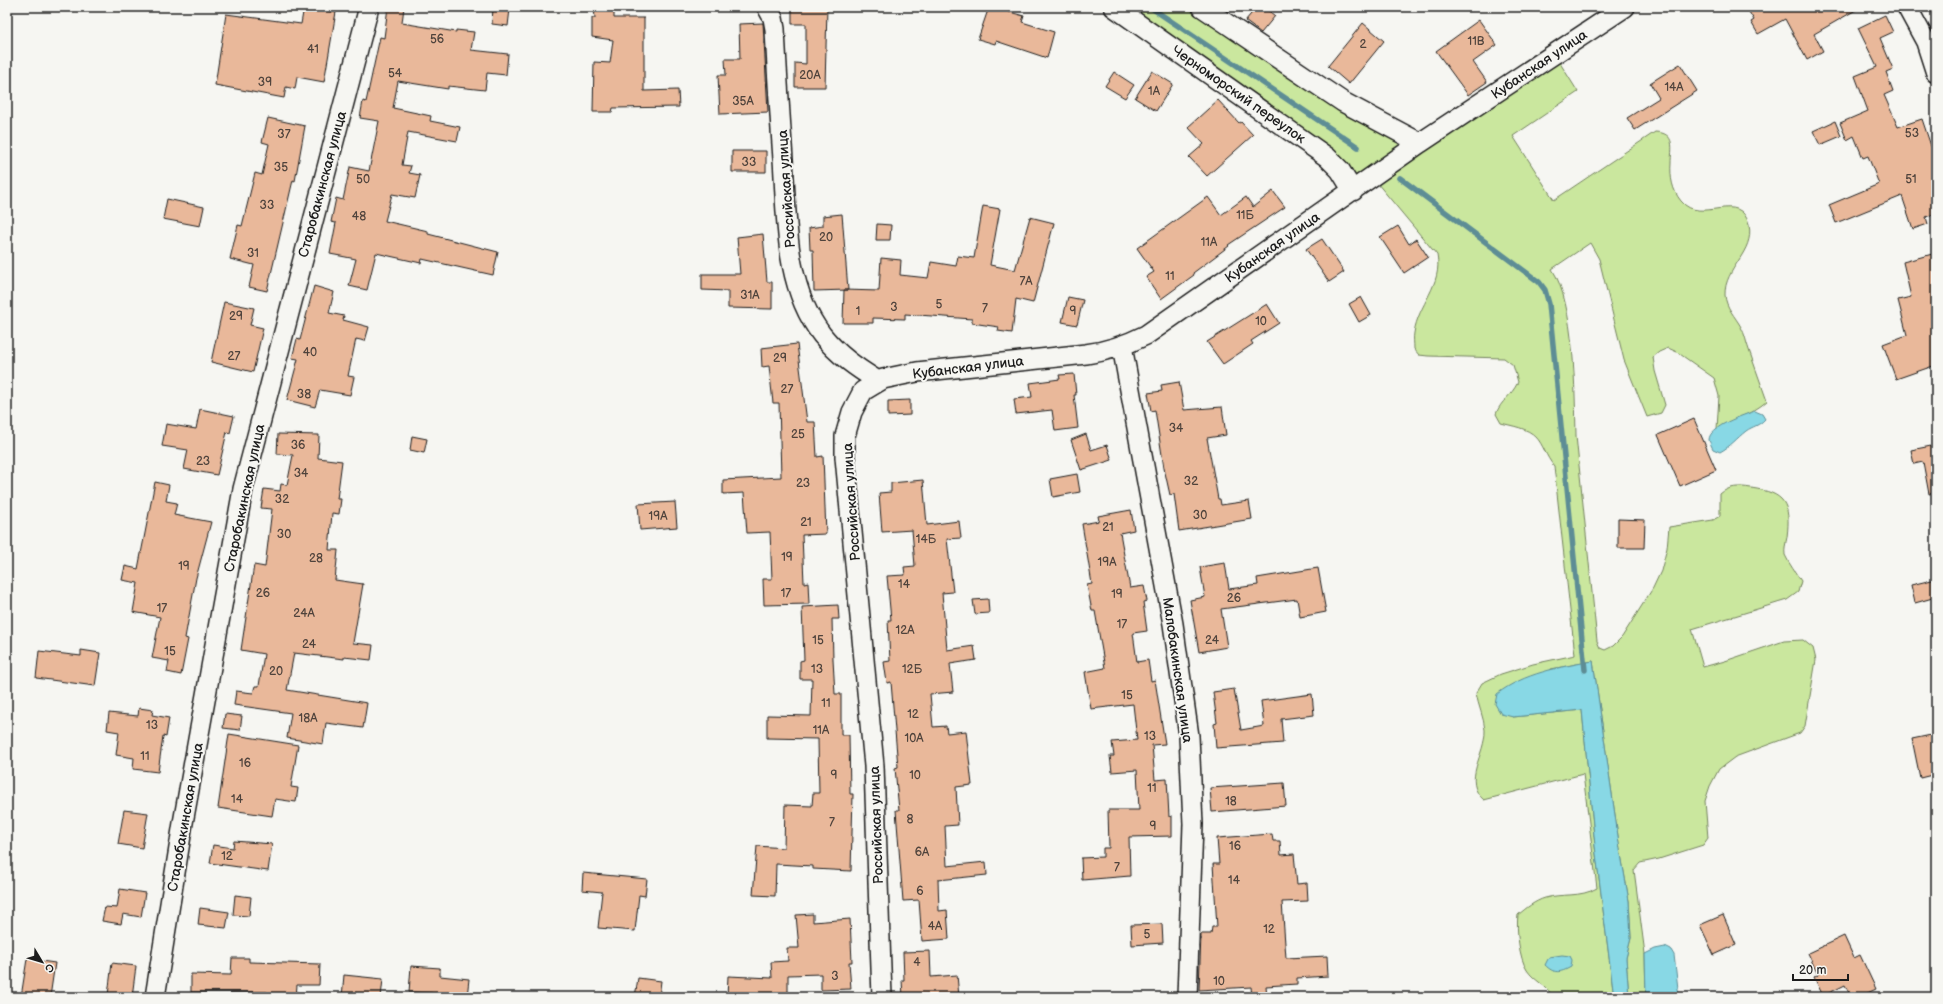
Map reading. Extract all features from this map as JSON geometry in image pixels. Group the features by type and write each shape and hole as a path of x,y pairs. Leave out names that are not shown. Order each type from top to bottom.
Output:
{"street":[{"name":"Старобакинская улица","path":"155,997 183,823 243,489 369,7"},
{"name":"Российская улица","path":"767,7 773,18 775,29 788,232 795,280 803,301 822,334 837,352 854,366 878,381 863,391 852,412 846,436 845,457 874,766 882,997"},
{"name":"Черноморский переулок","path":"1114,7 1327,157 1340,170 1353,191"},
{"path":"1202,7 1343,102 1420,143"},
{"name":"Кубанская улица","path":"878,381 917,372 1111,350 1146,334 1420,143 1625,7"},
{"path":"1907,7 1931,40 1936,73"},
{"name":"Малобакинская улица","path":"1122,346 1172,624 1188,736 1193,824 1187,997"}],"green space":[{"path":"1127,7 1170,7 1180,10 1199,11 1400,140 1401,145 1354,177"},
{"path":"1558,60 1578,92 1513,136 1554,200 1655,132 1667,135 1670,139 1672,147 1671,178 1674,188 1681,201 1689,208 1709,210 1729,208 1737,209 1744,214 1749,225 1750,235 1748,244 1729,276 1725,295 1729,308 1744,332 1767,401 1755,410 1717,429 1719,396 1714,378 1677,352 1668,348 1659,352 1653,357 1655,371 1665,405 1661,413 1647,417 1624,360 1599,259 1590,243 1552,269 1560,284 1569,326 1574,374 1576,436 1597,641 1600,648 1605,650 1613,646 1622,637 1653,588 1661,571 1667,548 1669,527 1713,520 1720,516 1720,494 1727,489 1742,487 1772,493 1783,502 1788,516 1785,555 1801,581 1798,592 1787,600 1692,629 1703,667 1784,641 1803,640 1813,648 1816,660 1805,726 1800,733 1735,757 1719,769 1710,786 1705,801 1708,838 1703,845 1659,859 1640,863 1634,870 1645,954 1646,997 1629,997 1626,958 1631,938 1629,901 1619,843 1593,661 1551,669 1513,717 1582,710 1595,846 1614,997 1553,997 1547,989 1530,974 1524,965 1518,935 1518,915 1531,905 1545,898 1584,893 1597,888 1583,774 1484,800 1477,793 1474,776 1482,748 1485,730 1476,693 1482,683 1501,674 1533,664 1575,655 1554,466 1543,447 1533,434 1529,431 1501,423 1496,414 1518,382 1513,365 1504,358 1428,356 1419,355 1414,349 1416,323 1436,276 1438,266 1437,255 1377,183"}],"water":[{"path":"1755,411 1762,414 1765,419 1758,425 1746,431 1724,450 1720,452 1713,449 1709,440 1715,430 1736,418"},
{"path":"1593,661 1619,843 1629,901 1631,938 1626,958 1629,997 1614,997 1595,846 1582,710 1513,717 1501,714 1495,704 1497,694 1519,681 1543,672"},
{"path":"1665,947 1671,950 1674,955 1679,997 1646,997 1645,954 1655,949"},
{"path":"1562,955 1570,956 1572,960 1571,967 1557,972 1551,970 1545,965 1549,957"}],"building":[{"path":"304,7 336,12 324,82 297,77 295,89 286,87 284,98 215,85 226,14 301,24"},
{"path":"388,7 404,7 402,23 456,32 456,30 474,32 471,50 508,54 506,75 487,73 485,90 448,86 448,89 398,81 393,108 431,116 430,121 460,127 457,141 408,132 402,165 411,166 409,173 420,175 415,198 392,194 385,221 428,231 428,234 498,252 493,275 422,259 421,263 376,253 367,290 349,286 356,259 330,254 336,223 331,222 336,198 343,200 350,167 369,171 379,121 360,118 363,101 366,102 380,37 384,38"},
{"path":"493,7 510,9 508,26 492,24"},
{"path":"594,7 614,7 614,18 644,18 644,91 678,90 679,107 613,108 612,112 593,112 594,62 610,63 613,40 592,37 592,18 595,18"},
{"path":"792,7 827,7 825,87 795,87 795,63 806,64 806,24 792,24"},
{"path":"989,7 1008,7 1006,11 1024,16 1022,22 1054,32 1047,58 996,41 995,44 978,39"},
{"path":"1257,7 1264,7 1275,16 1261,33 1245,21"},
{"path":"1746,7 1861,7 1814,34 1823,51 1807,60 1785,19 1758,34 1751,22 1754,20"},
{"path":"1885,15 1893,32 1880,38 1893,69 1886,72 1893,91 1884,95 1898,127 1922,119 1936,161 1936,213 1926,217 1928,224 1913,229 1902,196 1836,223 1829,205 1879,184 1868,156 1863,158 1854,136 1847,140 1840,123 1868,111 1855,76 1877,67 1858,28"},
{"path":"1479,20 1497,45 1473,62 1487,82 1468,95 1436,51"},
{"path":"763,23 768,112 720,114 718,75 726,75 725,59 740,59 739,24"},
{"path":"1363,23 1384,41 1349,84 1328,66"},
{"path":"1680,64 1697,91 1635,130 1627,118 1659,98 1650,83"},
{"path":"1152,71 1173,84 1156,111 1135,98"},
{"path":"1114,72 1134,85 1125,98 1105,86"},
{"path":"1218,100 1239,123 1241,122 1253,135 1207,176 1189,157 1204,144 1188,127"},
{"path":"268,118 305,126 295,181 293,180 267,291 249,287 254,265 230,259 238,225 242,226 255,173 262,175 269,144 262,142"},
{"path":"1835,121 1841,136 1820,145 1813,131"},
{"path":"732,151 766,151 766,172 732,172"},
{"path":"1273,191 1285,207 1228,245 1229,246 1193,273 1194,275 1161,299 1146,277 1154,272 1137,248 1208,197 1221,215 1246,197 1253,207"},
{"path":"167,199 204,207 200,226 163,219"},
{"path":"983,206 1000,209 990,265 1015,270 1030,217 1054,223 1033,303 1016,299 1012,333 998,331 999,327 972,323 972,319 905,314 905,319 873,318 873,323 843,323 844,290 879,291 881,258 901,260 900,275 928,278 931,262 956,266 958,256 974,258"},
{"path":"842,214 848,290 814,291 813,250 810,250 809,228 823,226 823,216"},
{"path":"877,224 891,225 890,240 876,240"},
{"path":"1398,226 1409,244 1416,239 1428,257 1404,273 1380,237"},
{"path":"763,234 767,282 772,282 772,309 728,308 728,291 702,290 702,274 740,274 737,237"},
{"path":"1322,239 1344,272 1329,282 1306,249"},
{"path":"1936,253 1936,365 1896,379 1883,344 1907,335 1898,300 1911,297 1903,262"},
{"path":"314,286 334,292 329,313 344,316 343,320 369,327 365,341 356,339 348,376 354,377 350,395 320,390 315,407 287,400 298,359 292,358 297,339 300,340"},
{"path":"1068,297 1083,300 1077,325 1062,322"},
{"path":"1361,297 1371,315 1359,322 1349,304"},
{"path":"224,302 254,308 250,325 263,328 253,372 211,362"},
{"path":"1267,304 1279,323 1251,341 1253,344 1223,364 1207,342"},
{"path":"797,344 807,422 815,422 817,457 823,456 826,534 802,535 804,583 808,582 809,604 764,605 763,579 772,579 770,532 747,533 744,493 723,494 723,480 781,477 779,403 773,403 769,366 762,367 761,348"},
{"path":"1074,374 1076,395 1074,395 1078,428 1055,431 1052,410 1016,414 1014,399 1032,397 1030,383 1060,379 1059,375"},
{"path":"1179,382 1184,410 1222,407 1226,435 1207,438 1218,499 1220,499 1221,505 1249,501 1252,519 1179,531 1174,494 1170,495 1164,468 1155,410 1151,411 1148,393 1162,391 1161,385"},
{"path":"910,400 910,415 888,416 888,401"},
{"path":"200,409 234,416 230,433 227,432 217,475 184,469 188,450 162,446 166,424 196,429"},
{"path":"1694,419 1716,470 1680,486 1658,435"},
{"path":"278,434 319,435 318,458 342,461 337,499 341,499 339,514 332,513 329,550 338,550 335,580 363,584 353,643 373,645 371,660 344,657 344,659 294,653 287,690 367,703 363,728 326,723 323,744 287,738 291,713 234,705 236,691 253,693 255,686 259,686 264,654 241,650 254,565 265,567 272,509 261,508 264,489 280,491 281,484 287,485 293,455 277,454"},
{"path":"1086,434 1091,450 1107,445 1112,460 1081,470 1071,440"},
{"path":"412,436 427,439 424,453 410,450"},
{"path":"1936,445 1936,493 1929,494 1923,462 1914,464 1911,450"},
{"path":"1077,474 1080,492 1053,497 1050,479"},
{"path":"923,480 927,525 959,521 961,538 947,539 953,592 942,593 947,650 974,646 976,660 950,664 953,692 930,694 933,727 946,726 947,733 966,731 972,785 956,787 958,825 945,826 947,866 986,862 987,875 938,880 939,911 947,910 949,939 922,941 919,900 903,901 896,810 899,810 895,768 898,767 891,682 887,683 884,662 890,661 888,620 891,620 887,576 905,575 904,567 915,566 912,530 882,532 879,493 891,492 891,483"},
{"path":"155,482 169,485 166,501 177,503 174,515 211,522 196,578 185,638 188,639 181,675 167,672 169,661 152,658 160,617 133,612 138,583 122,580 125,566 138,569"},
{"path":"675,502 677,527 640,530 638,504"},
{"path":"1131,510 1134,530 1120,533 1130,588 1144,586 1147,601 1143,602 1147,631 1133,633 1137,662 1148,660 1151,681 1155,680 1165,744 1152,745 1155,780 1167,779 1169,817 1172,816 1172,836 1129,837 1130,876 1082,880 1081,858 1103,857 1103,848 1109,848 1108,810 1139,810 1137,770 1112,772 1110,756 1114,756 1112,742 1137,740 1133,704 1091,709 1085,672 1105,668 1095,611 1092,611 1087,585 1092,584 1082,524 1099,521 1098,516"},
{"path":"1618,519 1645,520 1644,548 1618,548"},
{"path":"1225,563 1229,589 1258,585 1257,578 1318,568 1326,612 1300,617 1297,599 1221,609 1227,647 1199,652 1190,600 1205,597 1200,567"},
{"path":"1936,579 1936,597 1915,603 1911,585"},
{"path":"988,599 989,613 975,614 973,600"},
{"path":"838,605 839,619 832,619 833,660 835,694 841,694 841,735 849,735 850,794 853,794 851,871 813,869 813,866 776,864 775,896 753,895 757,846 784,848 785,805 812,806 813,793 819,793 818,739 767,738 767,715 811,716 812,679 800,679 800,661 804,660 802,607"},
{"path":"81,650 100,653 95,686 36,678 39,651 81,656"},
{"path":"1234,689 1241,730 1264,726 1261,701 1312,694 1314,715 1281,719 1283,743 1216,748 1214,724 1217,723 1213,692"},
{"path":"139,708 153,710 152,715 169,718 166,737 163,736 158,772 133,769 134,758 116,755 119,732 107,730 109,713 138,716"},
{"path":"225,714 242,716 240,730 223,728"},
{"path":"229,734 298,745 291,787 298,788 296,802 275,799 272,816 218,808"},
{"path":"1936,734 1936,774 1920,778 1912,739"},
{"path":"1284,783 1286,806 1212,812 1210,788"},
{"path":"124,810 148,813 142,848 118,844"},
{"path":"1272,834 1273,841 1280,841 1281,855 1294,854 1297,884 1307,883 1308,901 1282,902 1286,958 1327,956 1328,976 1297,978 1297,984 1266,986 1267,997 1252,997 1251,987 1199,990 1201,934 1211,934 1212,927 1217,927 1213,864 1219,864 1217,838"},
{"path":"234,841 272,844 268,871 210,863 213,845 233,848"},
{"path":"583,873 647,879 645,896 639,895 635,931 598,928 602,892 582,890"},
{"path":"120,889 145,893 141,917 123,914 121,924 102,921 105,907 117,908"},
{"path":"235,895 251,897 249,916 233,915"},
{"path":"200,908 229,912 226,928 198,925"},
{"path":"813,914 813,922 850,919 852,962 849,962 851,989 821,990 821,974 788,975 788,997 727,997 728,976 772,978 771,962 788,961 787,948 799,948 796,915"},
{"path":"1723,915 1736,945 1714,955 1700,925"},
{"path":"1162,924 1163,943 1132,945 1131,925"},
{"path":"1844,936 1854,958 1860,955 1876,989 1859,997 1851,997 1845,985 1823,996 1814,977 1818,975 1808,953"},
{"path":"930,951 931,977 957,975 959,997 903,997 903,952"},
{"path":"232,958 249,958 249,962 320,964 319,985 297,985 296,997 267,997 267,992 191,992 191,974 231,975"},
{"path":"27,959 55,963 50,997 21,997"},
{"path":"112,963 136,966 132,997 108,995"},
{"path":"411,966 440,968 440,976 469,979 467,997 431,997 432,993 409,992"},
{"path":"344,975 383,979 381,997 342,997"},
{"path":"638,978 661,981 659,997 635,997"}],"waterway":[{"path":"1150,7 1358,147"},
{"path":"1400,178 1539,282 1545,290 1549,304 1585,670"}]}
